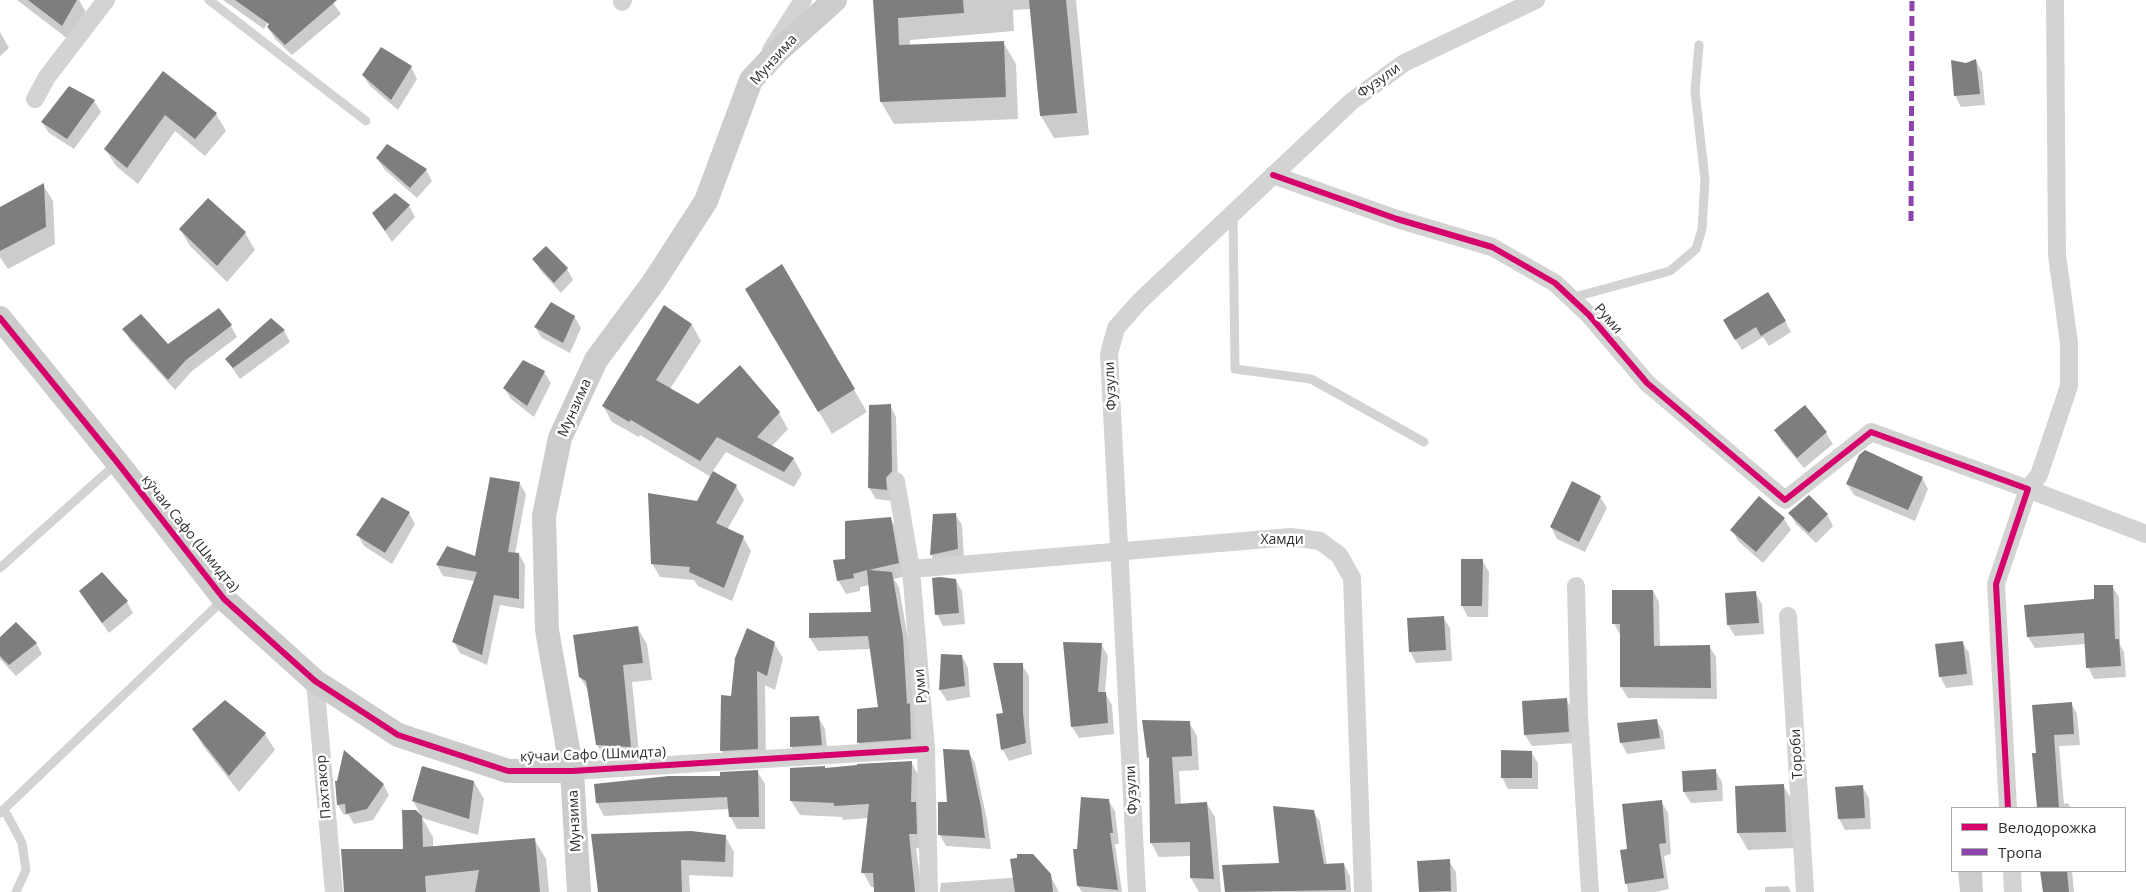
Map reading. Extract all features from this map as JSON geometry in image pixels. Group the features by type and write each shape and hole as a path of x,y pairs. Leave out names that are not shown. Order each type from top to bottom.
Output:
{"street":[{"path":"36,99 47,77 106,0"},
{"path":"751,80 803,0"},
{"name":"Мунзима","path":"579,892 572,771 547,630 544,516 560,438 596,360 653,283 706,201 751,80 778,51 835,0"},
{"name":"Фузули","path":"1137,892 1109,354 1116,328 1140,301 1352,101 1404,63 1536,0"},
{"path":"2008,807 1996,584 2028,489 2039,475 2069,386 2069,343 2057,255 2055,0"},
{"name":"Руми","path":"1273,175 1397,219 1492,247 1555,283 1589,315 1647,383 1785,500 1871,432 2028,489"},
{"name":"кӯчаи Сафо (Шмидта)","path":"0,318 118,462 224,599 315,681 398,735 508,771 572,771 926,749"},
{"name":"Руми","path":"896,481 911,569 926,749 929,892"},
{"path":"2028,489 2146,534"},
{"name":"Хамди","path":"911,569 1290,537 1320,541 1339,555 1352,578 1363,892"},
{"path":"1576,586 1579,715 1590,892"},
{"name":"Тороби","path":"1788,616 1805,892"},
{"name":"Пахтакор","path":"315,681 334,892"},
{"path":"2012,872 2013,892"}],"lane":[{"path":"209,0 366,121"},
{"path":"1570,298 1670,272 1696,249 1702,228 1705,180 1695,91 1699,45"},
{"path":"1232,213 1235,369 1311,379 1424,442"},
{"path":"0,568 118,462"},
{"path":"16,892 26,870 22,843 2,811 224,599"}],"building":[{"path":"28,0 77,0 62,26"},
{"path":"235,0 337,0 285,45 267,27 269,24"},
{"path":"873,0 963,0 964,13 898,18 899,45 1004,41 1006,97 880,102"},
{"path":"1029,0 1066,0 1077,113 1040,116"},
{"path":"381,47 412,66 391,100 362,75"},
{"path":"1976,59 1980,94 1954,96 1951,60 1966,63"},
{"path":"163,71 217,113 195,139 165,115 127,168 104,149"},
{"path":"69,86 95,100 67,139 41,122"},
{"path":"387,144 427,169 410,188 376,158"},
{"path":"44,183 46,227 0,251 0,207"},
{"path":"395,193 410,205 385,231 372,213"},
{"path":"208,198 246,232 217,266 179,229"},
{"path":"546,246 568,268 554,283 532,259"},
{"path":"782,264 855,389 818,412 745,289"},
{"path":"1768,292 1786,321 1761,336 1756,327 1735,340 1723,320"},
{"path":"551,302 575,316 563,343 534,327"},
{"path":"664,305 692,324 656,380 698,404 740,365 780,412 757,437 794,458 784,472 717,437 700,461 631,420 629,422 602,406"},
{"path":"219,308 232,325 186,360 168,380 122,329 141,314 168,344"},
{"path":"271,318 285,330 233,368 225,359"},
{"path":"523,360 545,371 527,406 503,388"},
{"path":"891,404 892,471 886,478 887,490 868,488 869,405"},
{"path":"1805,405 1827,432 1797,458 1774,430"},
{"path":"1865,450 1923,477 1908,510 1846,484 1859,455"},
{"path":"713,471 737,485 716,523 744,536 724,588 689,572 690,567 651,564 648,493 697,501"},
{"path":"490,477 520,482 508,552 519,553 519,599 494,595 482,655 452,642 477,572 436,565 447,546 475,556"},
{"path":"1572,481 1601,496 1579,542 1550,527"},
{"path":"1809,495 1828,514 1809,533 1788,513"},
{"path":"1759,496 1785,518 1756,552 1730,530"},
{"path":"382,497 410,512 385,553 356,535"},
{"path":"956,513 958,549 930,555 933,514"},
{"path":"891,517 899,563 869,570 892,572 903,637 907,704 910,703 911,739 857,743 857,709 878,707 868,636 809,638 809,613 871,612 867,570 853,574 854,578 837,581 833,560 845,559 845,521"},
{"path":"1461,559 1483,559 1482,606 1461,606"},
{"path":"102,572 128,601 102,623 79,591"},
{"path":"932,578 956,579 959,613 935,615"},
{"path":"2094,585 2113,585 2115,639 2119,639 2121,666 2086,668 2084,633 2027,637 2024,605 2094,599"},
{"path":"1612,590 1653,590 1654,646 1710,645 1711,688 1620,687 1620,624 1612,624"},
{"path":"1756,591 1759,623 1727,625 1725,593"},
{"path":"1444,616 1446,650 1409,652 1407,618"},
{"path":"16,622 37,643 9,665 0,656 0,637"},
{"path":"638,626 643,663 623,665 631,747 596,745 586,681 579,677 573,635"},
{"path":"747,628 775,642 767,676 757,671 758,749 720,751 721,695 731,696 735,658"},
{"path":"1963,641 1967,674 1939,677 1935,644"},
{"path":"1063,642 1102,643 1098,692 1106,692 1108,723 1071,727"},
{"path":"941,654 962,655 965,686 939,690"},
{"path":"993,663 1023,663 1023,713 1026,743 1001,750 996,714 1003,713"},
{"path":"1567,698 1569,732 1524,735 1522,701"},
{"path":"225,700 266,733 229,776 192,729"},
{"path":"2072,702 2074,734 2054,735 2059,807 2037,807 2032,753 2036,753 2032,705"},
{"path":"819,716 822,745 790,747 790,717"},
{"path":"1657,719 1660,738 1620,743 1617,723"},
{"path":"1142,720 1190,721 1192,756 1172,757 1175,804 1207,802 1214,879 1190,878 1190,842 1150,843 1149,757 1147,758"},
{"path":"943,749 969,750 981,807 985,838 938,835 938,802 947,802"},
{"path":"344,750 384,784 367,809 346,814 345,804 337,805 335,781 337,781"},
{"path":"1501,750 1532,751 1532,778 1501,778"},
{"path":"912,761 911,802 916,802 917,834 909,834 915,892 874,892 873,873 861,873 869,804 834,806 834,803 790,801 790,768 825,766 825,768"},
{"path":"422,766 474,781 469,819 412,801"},
{"path":"1716,769 1717,790 1683,792 1682,771"},
{"path":"758,770 759,817 729,817 727,797 596,803 594,784 669,776 720,776 720,772"},
{"path":"1784,784 1786,832 1737,833 1735,786"},
{"path":"1863,785 1865,818 1838,819 1835,787"},
{"path":"1081,797 1109,799 1113,833 1110,833 1118,890 1077,886 1073,849 1077,849"},
{"path":"1662,800 1666,843 1659,844 1664,878 1625,884 1620,850 1627,849 1622,804"},
{"path":"1273,806 1314,810 1324,864 1344,863 1346,890 1225,892 1222,865 1279,863"},
{"path":"402,810 416,810 422,816 423,847 535,838 540,892 475,892 479,870 425,876 426,892 344,892 341,849 403,849"},
{"path":"691,831 726,835 725,862 681,860 682,892 598,892 591,834"},
{"path":"1017,854 1033,854 1051,874 1053,892 1015,892 1010,859 1017,858"},
{"path":"1450,859 1451,891 1419,892 1417,861"},
{"path":"2040,872 2067,872 2069,892 2043,892"}],"marked path":[{"path":"1911,221 1912,0"}],"cycle path":[{"path":"1273,175 1397,219 1492,247 1555,283 1589,315 1647,383 1785,500 1871,432 2028,489 1996,584 2008,807"},
{"path":"0,318 117,462 224,599 315,681 398,735 508,771 572,771 926,749"}]}
